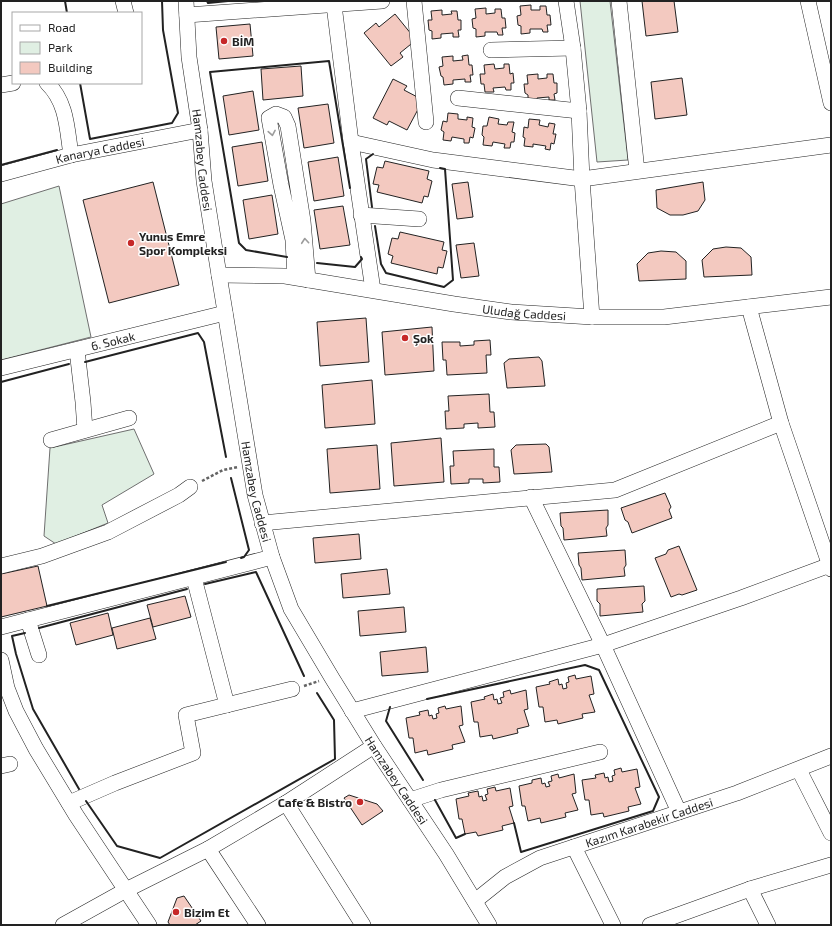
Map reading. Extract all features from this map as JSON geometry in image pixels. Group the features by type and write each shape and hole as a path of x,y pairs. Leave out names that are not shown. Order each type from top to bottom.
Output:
{"street":[{"path":"123,1 126,12"},
{"path":"186,8 334,5 382,1"},
{"path":"414,1 426,122"},
{"path":"566,1 573,48 579,111 582,178 592,317"},
{"path":"619,1 637,171"},
{"path":"808,1 831,103"},
{"path":"334,5 351,142 373,290"},
{"name":"Hamzabey Caddesi","path":"186,8 189,57 200,130 204,181 255,495 272,558 291,609 352,712 475,901 489,925"},
{"path":"491,50 573,48"},
{"path":"1,85 12,83"},
{"path":"48,84 56,91 64,108 71,154"},
{"path":"458,98 579,111"},
{"path":"276,114 284,117 288,126 303,221 302,278 281,185 269,118 276,114"},
{"name":"Kanarya Caddesi","path":"1,174 71,154 200,130"},
{"path":"351,142 433,160 582,178 831,145"},
{"path":"361,215 419,219"},
{"name":"Uludağ Caddesi","path":"219,275 285,276 511,312 592,317 664,317 831,297"},
{"path":"352,712 602,645 830,567 781,423 749,307"},
{"name":"6. Sokak","path":"1,368 225,313"},
{"path":"77,350 85,430"},
{"path":"51,440 129,418"},
{"path":"262,522 615,490 781,423"},
{"path":"1,566 42,556 108,532 179,495 190,487"},
{"path":"531,497 602,645 679,812"},
{"path":"1,627 272,558"},
{"path":"194,578 227,704"},
{"path":"28,620 39,655"},
{"path":"1,660 4,688 30,737 69,803 149,925"},
{"path":"69,803 115,783 193,753 186,715 292,689"},
{"path":"63,925 126,890 208,849 286,803 374,746"},
{"path":"410,800 440,790 600,752"},
{"name":"Kazım Karabekir Caddesi","path":"475,901 505,877 540,858 737,793 799,770 831,756"},
{"path":"799,770 831,833"},
{"path":"286,803 363,925"},
{"path":"574,847 613,925"},
{"path":"208,849 258,925"},
{"path":"650,925 750,889 831,865"},
{"path":"750,889 768,925"}],"path":[{"path":"190,487 223,470 250,465"},
{"path":"292,689 332,678"}],"green space":[{"path":"580,1 610,1 628,160 597,162"},
{"path":"59,186 91,337 1,360 1,204"},
{"path":"134,429 154,474 102,505 108,523 56,544 44,536 50,448"}],"building":[{"path":"642,1 674,1 678,32 646,36"},
{"path":"531,5 531,10 540,10 540,6 546,6 547,15 550,15 551,25 547,25 548,32 543,32 542,29 530,29 530,33 521,34 521,26 518,25 517,16 521,15 520,6"},
{"path":"486,8 486,14 495,13 495,9 501,9 502,18 505,18 506,28 502,28 503,35 498,35 497,32 485,32 485,36 476,37 476,29 473,28 472,19 476,18 475,9"},
{"path":"442,10 442,15 452,14 451,11 457,11 458,20 461,20 461,30 458,30 459,37 453,37 453,33 441,34 441,38 432,39 432,31 429,30 428,20 432,20 431,11"},
{"path":"395,14 416,40 400,53 403,57 391,66 364,33 376,23 379,27"},
{"path":"250,24 253,56 219,59 216,27"},
{"path":"468,55 469,65 472,65 473,75 470,75 471,82 465,82 465,79 453,80 453,84 444,85 439,67 443,66 442,57 453,56 453,61 463,60 462,56"},
{"path":"494,64 495,69 504,68 504,64 509,64 510,74 513,73 514,83 511,83 511,90 506,90 505,87 493,88 494,92 485,92 484,84 481,84 480,74 485,74 484,65"},
{"path":"301,66 303,96 263,100 261,69"},
{"path":"538,74 538,79 547,78 547,74 553,74 554,83 557,83 557,93 554,94 555,100 549,100 549,97 537,98 537,102 528,102 528,95 525,93 524,84 528,84 527,75"},
{"path":"682,78 687,115 655,119 651,82"},
{"path":"393,79 407,86 404,90 423,100 407,130 389,121 387,125 373,118"},
{"path":"253,91 259,130 229,135 223,96"},
{"path":"328,104 334,143 304,148 298,108"},
{"path":"448,113 458,114 458,119 467,120 467,117 473,118 472,127 475,128 473,138 470,137 469,143 464,143 464,139 452,137 451,141 443,140 444,132 441,130 443,121 447,122"},
{"path":"489,117 499,119 498,124 507,125 508,122 514,122 512,132 515,133 514,142 511,142 510,148 504,148 505,144 493,142 492,146 483,145 483,126 487,126"},
{"path":"529,119 540,120 539,125 548,127 549,123 555,124 553,134 556,134 554,144 551,143 550,150 545,149 546,146 533,144 533,147 524,146 524,127 528,128"},
{"path":"262,142 268,181 238,186 232,147"},
{"path":"338,157 344,196 314,201 308,162"},
{"path":"385,161 429,171 427,179 432,181 428,197 424,196 422,203 377,192 379,185 373,184 377,167 383,168"},
{"name":"Yunus Emre Spor Kompleksi","path":"153,182 179,285 109,303 83,200"},
{"path":"468,182 473,217 457,219 452,184"},
{"path":"703,182 705,200 698,211 683,215 670,215 657,208 656,190"},
{"path":"272,195 278,234 249,239 243,200"},
{"path":"343,206 350,245 320,249 314,210"},
{"path":"400,232 444,242 442,250 447,251 443,268 438,267 437,274 391,263 393,256 388,254 392,238 398,239"},
{"path":"474,243 479,276 461,278 456,245"},
{"path":"726,247 741,248 751,257 752,275 704,277 702,260 713,249"},
{"path":"661,251 676,252 686,261 686,279 639,281 637,264 648,253"},
{"path":"366,318 369,362 320,366 317,322"},
{"path":"432,327 434,371 385,375 382,332"},
{"path":"490,340 491,355 486,355 487,373 447,375 446,360 443,360 442,342 460,342 460,346 474,345 474,341"},
{"path":"539,357 542,361 545,386 507,388 504,363 509,359"},
{"path":"372,380 375,424 325,428 322,385"},
{"path":"489,394 490,412 494,412 495,427 478,428 478,423 464,424 464,428 446,429 445,411 449,411 448,396"},
{"path":"441,438 444,482 394,486 391,443"},
{"path":"546,444 549,447 552,472 514,474 511,450 516,445"},
{"path":"377,445 380,489 330,493 327,449"},
{"path":"494,449 494,467 499,467 500,482 483,483 483,479 469,479 469,483 451,484 450,466 454,466 453,451"},
{"path":"665,493 671,507 669,510 672,518 632,533 621,508"},
{"path":"608,510 608,525 606,528 607,536 564,540 560,513"},
{"path":"359,534 361,559 315,563 313,538"},
{"path":"679,546 697,590 671,597 655,558 666,554 668,550"},
{"path":"625,550 625,576 582,580 578,553"},
{"path":"38,566 47,606 1,617 1,574"},
{"path":"387,569 390,594 343,598 341,574"},
{"path":"644,586 645,601 642,604 643,612 600,616 600,604 597,601 597,589"},
{"path":"185,596 191,617 153,627 147,605"},
{"path":"404,607 406,632 360,636 358,611"},
{"path":"108,613 113,635 76,645 70,623"},
{"path":"150,618 156,639 117,649 112,628"},
{"path":"426,647 428,672 382,676 380,652"},
{"path":"575,675 576,679 591,676 594,694 589,695 595,712 582,714 583,718 558,724 557,720 545,722 543,707 539,707 536,687 550,684 549,682 558,679 559,685 562,684 563,689 567,688 566,683 569,682 568,677"},
{"path":"510,690 511,694 526,690 528,709 524,710 529,726 517,729 518,733 493,739 492,735 480,737 478,722 474,722 471,702 485,699 484,697 493,694 494,700 497,699 498,704 502,703 500,698 504,697 503,692"},
{"path":"445,706 446,709 461,706 463,725 459,726 465,742 452,745 453,749 428,755 427,750 415,753 413,738 409,738 406,718 420,715 419,712 428,710 429,716 432,715 433,719 437,718 436,714 439,713 438,708"},
{"path":"621,768 622,772 637,769 640,787 635,788 641,804 628,807 629,811 604,817 603,813 591,815 589,800 585,800 582,780 596,778 595,775 604,773 605,778 608,777 609,782 613,781 612,776 615,775 614,770"},
{"path":"558,774 559,778 574,774 576,793 572,794 578,810 565,813 566,817 541,823 540,818 528,821 525,806 522,806 519,786 532,783 532,780 541,778 542,784 545,783 546,787 550,786 548,782 552,781 551,776"},
{"path":"495,787 496,791 510,788 513,806 509,807 514,823 502,826 503,830 478,836 476,832 465,834 462,819 459,819 456,799 469,796 468,793 478,791 479,797 482,796 483,801 487,800 485,795 488,794 487,789"},
{"path":"349,795 377,804 383,811 362,825 344,798"},
{"path":"184,896 201,921 195,925 170,925 168,922 177,898"}],"wall":[{"path":"65,1 67,12"},
{"path":"80,84 90,139 172,123 178,113 163,30 162,1"},
{"path":"207,1 208,3 228,1"},
{"path":"287,257 246,250 239,243 210,72 329,61 350,188"},
{"path":"1,165 57,150"},
{"path":"372,207 366,159 373,154"},
{"path":"375,226 381,264 386,273 444,287 453,280 445,169 440,168"},
{"path":"317,263 355,267 362,259 361,257"},
{"path":"85,362 198,333 204,342 226,457"},
{"path":"1,382 69,364"},
{"path":"231,478 249,550 244,557 241,558"},
{"path":"47,606 226,562"},
{"path":"205,584 256,572 304,676"},
{"path":"39,628 187,589"},
{"path":"25,633 12,636 33,709 79,789"},
{"path":"427,699 585,665 599,670 659,797 653,811 521,852 514,823"},
{"path":"86,801 117,846 160,858 335,759 334,720 317,693"},
{"path":"390,707 386,721 423,780"},
{"path":"435,800 456,838 465,834"}],"place":[{"name":"BİM","path":"224,41"},
{"name":"Yunus Emre Spor Kompleksi","path":"131,243"},
{"name":"Şok","path":"405,338"},
{"name":"Cafe & Bistro","path":"360,802"},
{"name":"Bizim Et","path":"176,912"}]}
